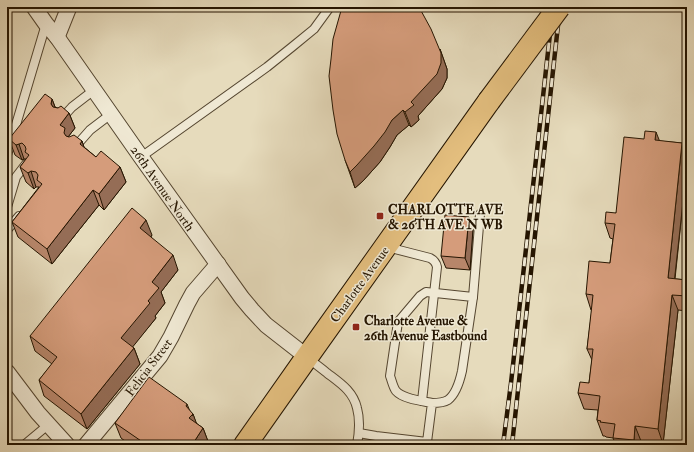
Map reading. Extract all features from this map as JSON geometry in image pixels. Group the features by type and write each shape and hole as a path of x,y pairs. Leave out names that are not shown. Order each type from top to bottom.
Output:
{"main road":[{"name":"Charlotte Avenue","path":"245,445 385,246 489,101 559,7"}],"street":[{"name":"26th Avenue North","path":"34,7 57,37 242,298 259,318 306,357"},
{"path":"57,37 69,7"},
{"name":"Felicia Street","path":"86,445 160,356 187,304 194,293 218,264"},
{"path":"7,372 48,425 67,445"}],"lane":[{"path":"141,157 292,47 314,29 330,7"},
{"path":"7,155 46,24"},
{"path":"62,118 72,106 94,90"},
{"path":"75,147 90,130 111,114"},
{"path":"7,207 16,177 26,164"},
{"path":"7,230 25,208"},
{"path":"473,297 426,292 420,296 398,322 390,376 392,385 396,392 422,401 441,403 448,400 457,388 462,371 473,297 480,214"},
{"path":"385,246 430,258 436,263 422,401"},
{"path":"306,357 341,383 351,394 358,409 359,433 357,445"},
{"path":"359,433 427,444 432,403"},
{"path":"24,445 48,425"}],"building":[{"path":"342,7 419,7 431,29 441,53 441,63 437,74 411,102 414,105 405,112 403,110 392,120 374,146 350,172 337,134 329,76 333,39"},
{"path":"45,94 52,99 51,104 53,107 58,108 61,106 69,113 60,125 65,128 64,133 66,136 69,137 74,135 82,141 80,144 96,157 101,151 120,167 99,194 93,190 47,249 12,222 42,184 37,180 38,175 36,172 31,171 28,173 20,167 29,155 25,152 25,146 22,143 16,145 9,139"},
{"path":"645,131 656,132 655,140 682,143 668,278 687,280 687,296 672,295 658,429 635,426 634,440 613,438 615,424 600,422 601,421 597,420 600,396 578,393 580,382 589,383 593,349 587,349 593,295 586,294 589,261 610,263 615,224 605,223 606,212 616,213 624,137 644,139"},
{"path":"132,208 146,220 140,228 173,255 152,282 159,288 148,301 150,303 121,338 134,348 81,414 39,380 57,357 30,336"},
{"path":"445,215 469,217 465,258 441,256"},
{"path":"149,377 187,404 186,406 193,414 189,418 203,428 192,445 147,445 115,423"}],"railway":[{"path":"503,445 553,7"},
{"path":"512,445 560,7"}],"place":[{"name":"CHARLOTTE AVE & 26TH AVE N WB","path":"380,216"},
{"name":"Charlotte Avenue & 26th Avenue Eastbound","path":"356,327"}]}
